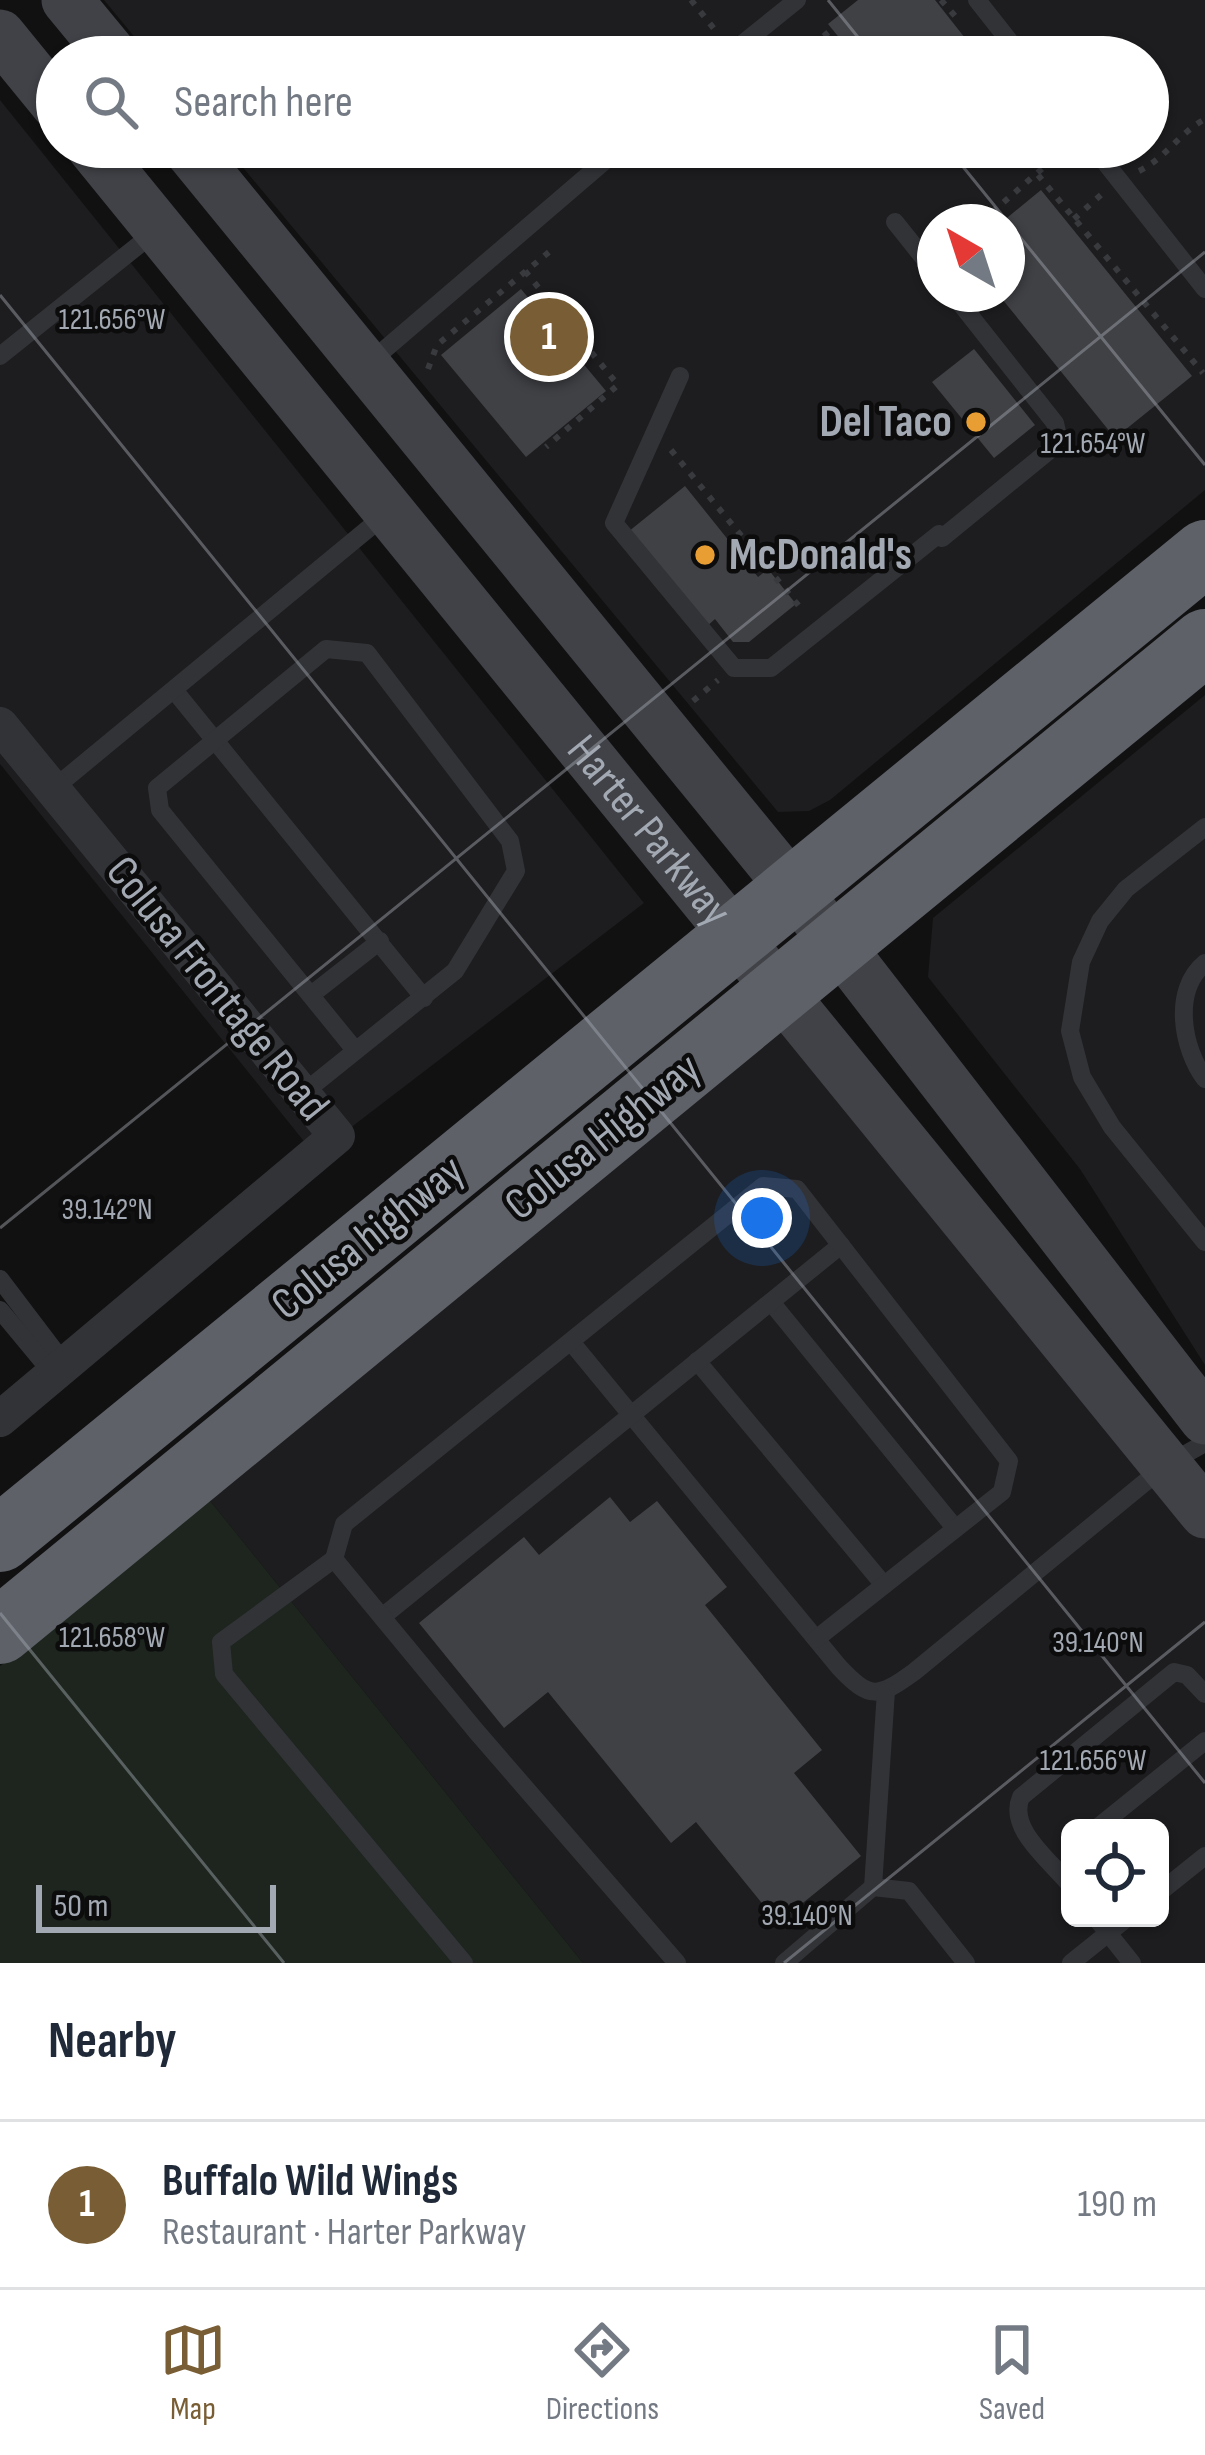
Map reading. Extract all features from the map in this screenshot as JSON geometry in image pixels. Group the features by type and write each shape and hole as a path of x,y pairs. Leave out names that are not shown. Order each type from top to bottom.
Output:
{"highway":[{"path":"736,936 1205,553"},
{"name":"Colusa Highway","path":"0,1631 1205,642"},
{"name":"Colusa highway","path":"0,1539 736,936"}],"street":[{"path":"67,0 97,36"},
{"path":"0,35 36,79"},
{"name":"Harter Parkway","path":"109,168 780,991 1190,1426"},
{"name":"Harter Parkway","path":"205,168 837,943 1190,1426 1205,1513"},
{"name":"Colusa Frontage Road","path":"0,725 337,1136 0,1419"}],"lane":[{"path":"752,36 797,0"},
{"path":"977,0 1005,36"},
{"path":"366,365 596,168"},
{"path":"1110,168 1205,289"},
{"path":"895,222 917,250"},
{"path":"0,356 159,230"},
{"path":"680,376 614,523 734,668 771,668 1051,449 1058,436 1055,423 966,312"},
{"path":"53,790 390,512"},
{"path":"302,1094 455,971 516,871 509,841 367,653 326,649 157,788 160,810 355,1050"},
{"path":"174,690 424,998"},
{"path":"1205,827 1126,889 1100,921 1081,962 1070,1031 1082,1077 1112,1127 1205,1242"},
{"path":"310,995 380,941"},
{"path":"1205,963 1195,971 1182,1016 1194,1064 1205,1079"},
{"path":"464,1963 224,1674 221,1642 334,1558 344,1524 764,1186 797,1189 1010,1461 1002,1492 816,1639"},
{"path":"382,1617 841,1245"},
{"path":"0,1279 60,1370"},
{"path":"771,1302 956,1528"},
{"path":"0,1310 60,1370"},
{"path":"572,1343 863,1691 886,1691 1190,1426"},
{"path":"697,1361 884,1585"},
{"path":"334,1558 677,1963"},
{"path":"1061,1875 1019,1824 1015,1811 1021,1797 1174,1672 1187,1675 1205,1694"},
{"path":"784,1963 873,1886 886,1691"},
{"path":"1107,1819 1205,1741"},
{"path":"1169,1885 1205,1856"},
{"path":"1052,1864 1061,1857"},
{"path":"873,1886 909,1891 955,1959"},
{"path":"1071,1963 1101,1927"},
{"path":"1103,1927 1132,1963"}],"path":[{"path":"691,0 716,36"},
{"path":"824,32 827,36"},
{"path":"1003,204 1045,168"},
{"path":"1038,175 1203,373"},
{"path":"428,369 437,346 549,252"},
{"path":"526,271 618,385 546,447"},
{"path":"670,449 811,620"},
{"path":"693,701 731,664"}],"shaded area":[{"path":"104,0 1205,0 1205,490 830,800 809,811 778,812 243,168 1169,168 1169,36 134,36"},
{"path":"0,100 36,145 36,168 55,168 644,903 315,1155 0,764"},
{"path":"1205,695 1205,1365 1080,1169 928,977 933,918"},
{"path":"779,1023 1205,1532 1205,1963 583,1963 207,1497"},
{"path":"207,1497 583,1963 0,1963 0,1666"}],"building":[{"path":"858,0 935,0 963,36 838,36 828,24"},
{"path":"1041,190 1192,376 1115,438 1013,312 1025,312 1024,204"},
{"path":"521,289 606,391 526,457 441,355"},
{"path":"974,349 1035,425 994,458 932,382"},
{"path":"685,486 758,577 768,569 796,604 749,642 733,642 715,619 705,628 628,532"},
{"path":"610,1497 630,1522 657,1501 727,1587 705,1605 822,1750 794,1773 861,1856 778,1923 696,1822 671,1843 548,1692 504,1728 419,1623 524,1537 539,1555"}],"place":[{"name":"Buffalo Wild Wings","path":"549,337"},
{"name":"Del Taco","path":"976,422"},
{"name":"McDonald's","path":"705,555"}]}
